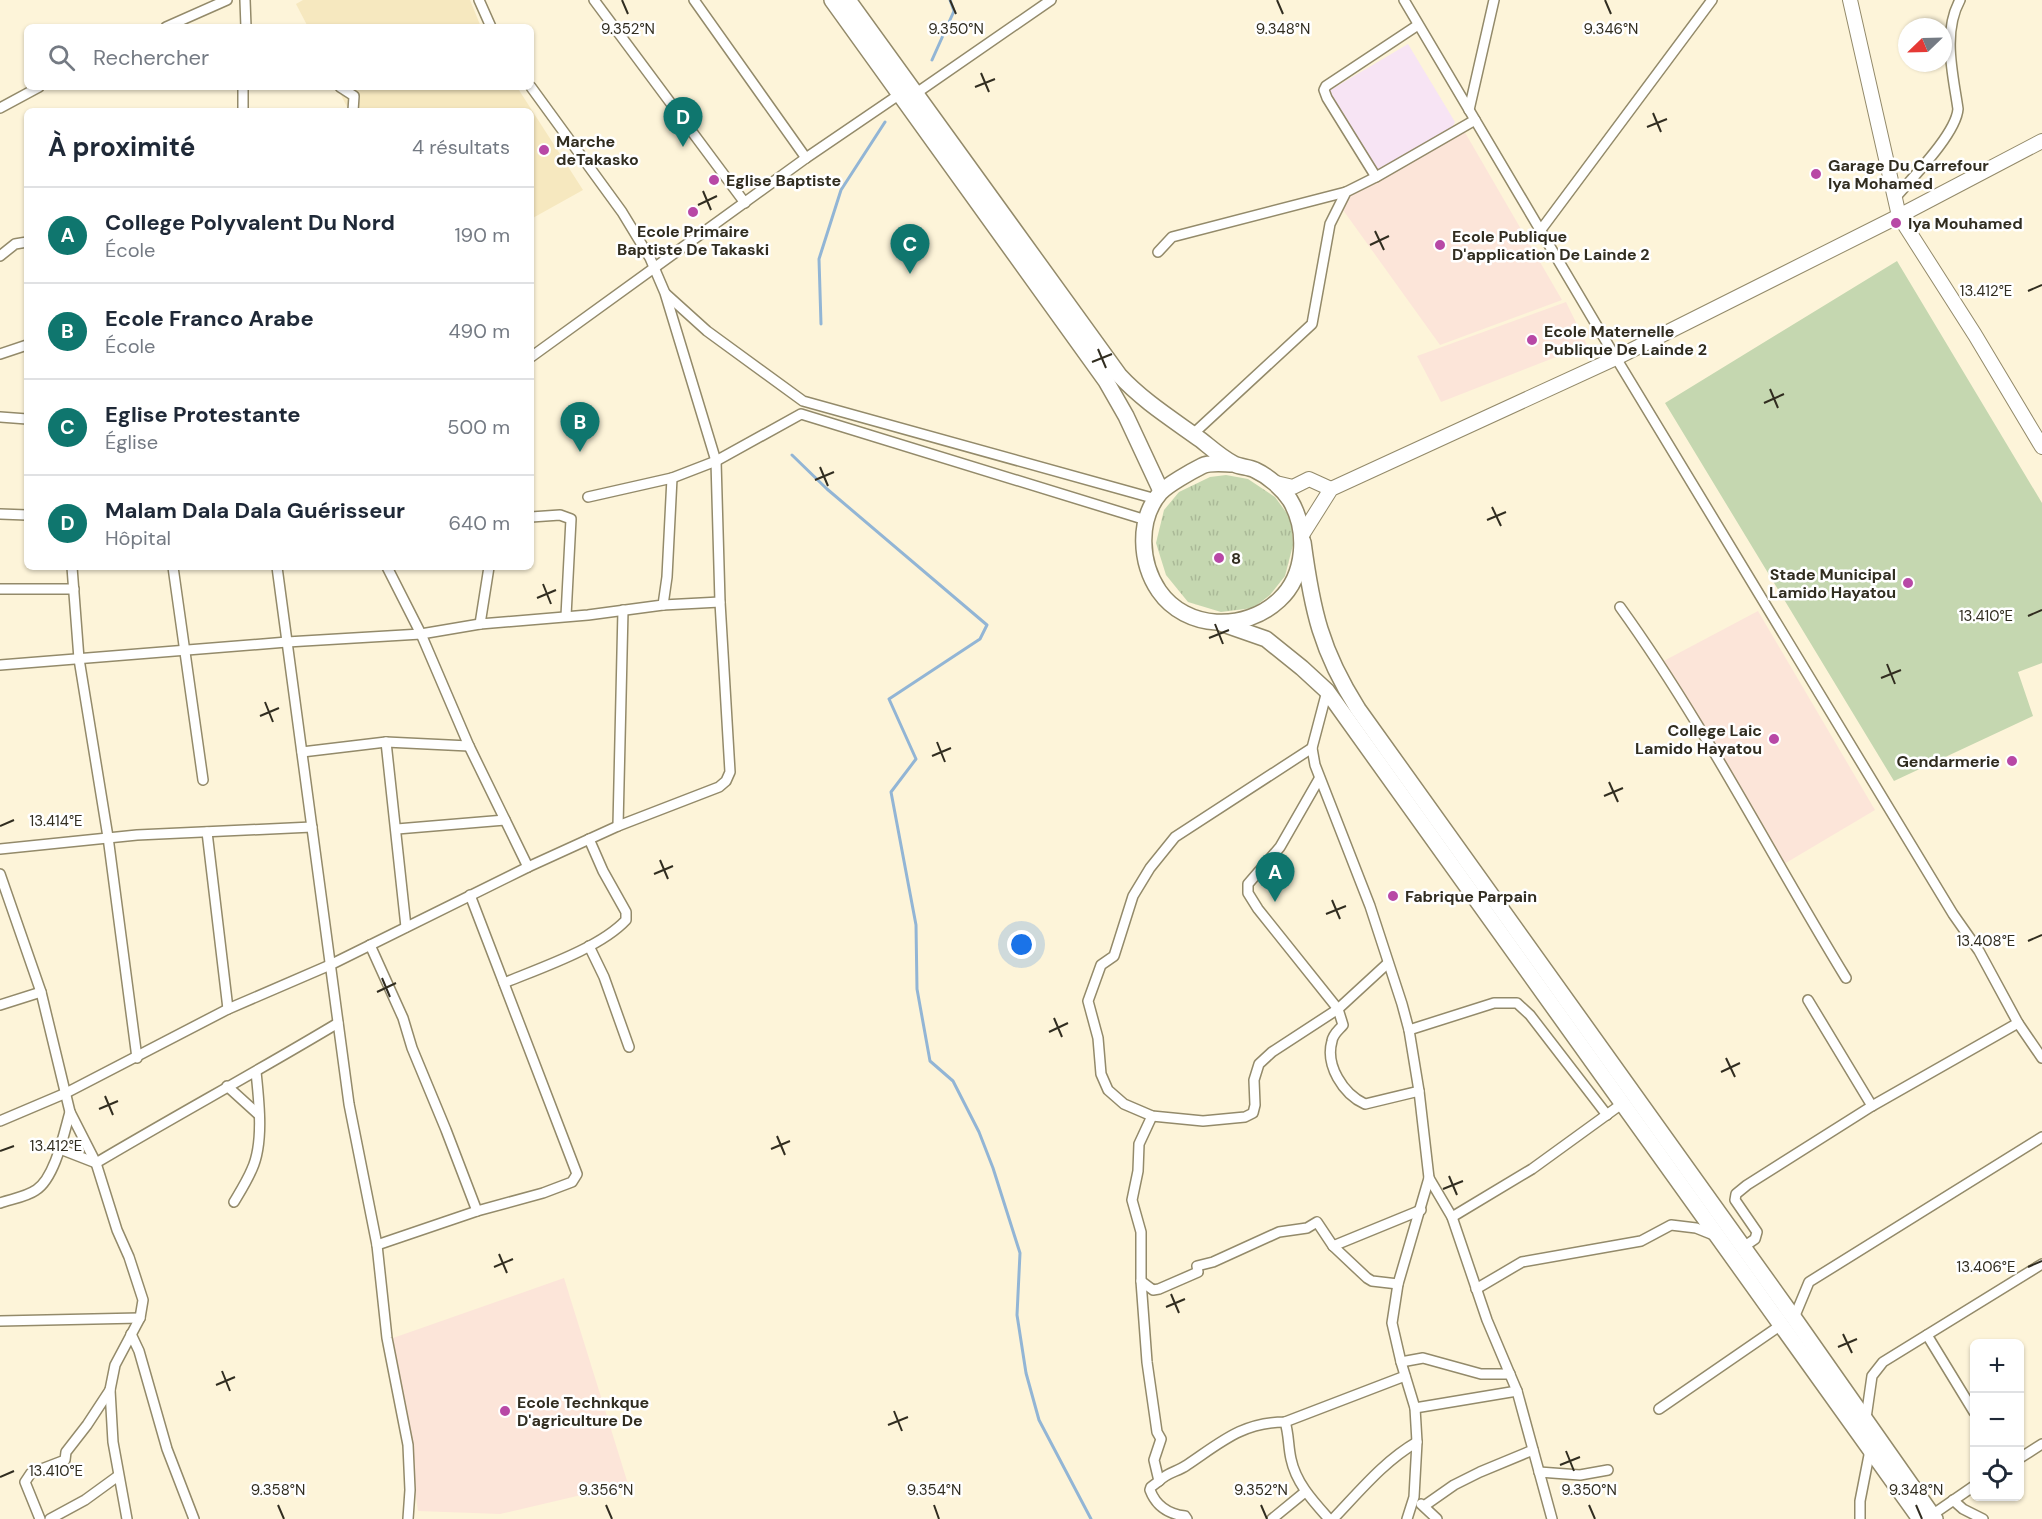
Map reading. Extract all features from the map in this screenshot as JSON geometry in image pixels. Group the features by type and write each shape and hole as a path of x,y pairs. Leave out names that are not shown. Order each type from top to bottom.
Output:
{"main road":[{"path":"832,0 907,94 1119,375 1147,402 1233,464"},
{"path":"848,0 907,94 1106,381 1126,416 1159,495"},
{"path":"1929,1518 1865,1421 1787,1321 1718,1236 1327,691 1266,639 1223,624 1201,621 1181,611 1164,597 1152,579 1143,550 1146,520 1159,495 1204,465 1233,464 1256,471 1276,483 1289,498 1298,516 1303,539 1315,618 1326,651 1340,681 1742,1248 1787,1321 1870,1450 1929,1518"},
{"path":"1223,624 1254,617 1280,600 1297,573 1303,539"}],"street":[{"path":"173,24 227,0"},
{"path":"246,0 246,24"},
{"path":"479,0 490,24"},
{"path":"594,0 745,203"},
{"path":"694,0 807,158"},
{"path":"534,355 807,158 1051,0"},
{"path":"1404,0 1616,358 1953,914 1979,951 2018,1023 2042,1058"},
{"path":"1469,110 1494,0"},
{"path":"1540,231 1712,0"},
{"path":"1850,0 1899,216 1975,335 2042,447"},
{"path":"1895,198 1929,158 1957,119 1958,109 1950,48 1951,24 1960,0"},
{"path":"1376,177 1324,90 1326,86 1419,25"},
{"path":"0,108 33,90"},
{"path":"243,90 243,108"},
{"path":"345,90 354,96 353,108"},
{"path":"0,1120 66,1093 228,1009 330,965 528,867 618,826 705,793 726,781 730,771 720,602 716,461 665,293 655,268 622,212 533,90"},
{"path":"1158,252 1172,237 1346,192 1474,120"},
{"path":"1303,539 1331,489 1616,358 1899,216 2042,141"},
{"path":"1192,434 1312,324 1330,224 1346,192"},
{"path":"0,256 15,244 24,242"},
{"path":"665,293 706,331 803,401 1159,495"},
{"path":"0,354 24,346"},
{"path":"588,497 672,478 716,461 801,414 1146,520"},
{"path":"0,417 24,419"},
{"path":"663,605 667,577 672,478"},
{"path":"1276,483 1293,487 1309,479 1331,489"},
{"path":"0,514 24,515"},
{"path":"534,517 560,515 570,519 566,616"},
{"path":"72,570 79,658 108,837 137,1058"},
{"path":"173,570 203,780"},
{"path":"277,570 349,1104 377,1245 387,1338 408,1445 410,1490 408,1519"},
{"path":"389,570 421,634 469,746 528,867"},
{"path":"480,624 489,570"},
{"path":"0,588 74,590"},
{"path":"0,665 287,642 421,634 480,624 663,605 720,602"},
{"path":"1620,608 1665,671 1700,728 1800,903 1846,978"},
{"path":"618,826 623,610"},
{"path":"1327,691 1312,748 1319,779 1370,906 1409,1030 1429,1178 1421,1210 1406,1252 1392,1323 1415,1408 1417,1442 1414,1497 1407,1519"},
{"path":"302,752 386,742 469,746"},
{"path":"386,742 406,927"},
{"path":"1312,748 1175,837 1150,868 1133,896 1114,956 1101,965 1088,1001 1098,1038 1101,1074 1114,1098 1152,1116 1203,1122 1245,1117 1253,1113 1254,1080 1259,1064 1272,1052 1338,1009 1388,963"},
{"path":"1319,779 1280,847 1248,884 1248,893 1252,902 1338,1009 1343,1025 1331,1042 1334,1070 1337,1079 1352,1097 1365,1104 1419,1091"},
{"path":"396,829 505,820"},
{"path":"0,849 108,837 312,827"},
{"path":"207,832 228,1009"},
{"path":"504,983 589,946 617,930 626,920 626,912 603,871 589,839"},
{"path":"0,874 5,906 41,992 70,1112 96,1163 117,1230 143,1300 140,1318 115,1365 110,1390 113,1442 127,1519"},
{"path":"377,1245 477,1211 543,1193 572,1182 577,1174 470,895"},
{"path":"370,945 403,1018 412,1048 477,1211"},
{"path":"589,946 600,968 629,1047"},
{"path":"0,1005 41,992"},
{"path":"1808,1000 1872,1106"},
{"path":"1409,1030 1494,1003 1517,1003 1530,1015 1607,1115"},
{"path":"96,1163 339,1023"},
{"path":"1742,1248 1755,1239 1757,1232 1735,1200 1736,1194 1747,1185 1872,1106 2018,1023"},
{"path":"234,1202 252,1170 256,1156 259,1115 256,1072"},
{"path":"227,1086 259,1115"},
{"path":"1452,1217 1532,1169 1623,1103"},
{"path":"0,1203 36,1190 46,1180 60,1149 70,1112"},
{"path":"1152,1116 1139,1144 1138,1172 1132,1200 1141,1232 1141,1281 1147,1362 1157,1432 1161,1439 1154,1460 1159,1481"},
{"path":"1659,1409 1787,1321 1809,1282 2042,1137"},
{"path":"60,1149 96,1163"},
{"path":"1429,1178 1452,1217 1476,1289 1517,1391 1552,1519"},
{"path":"1333,1246 1421,1210"},
{"path":"1141,1281 1153,1290 1159,1289 1198,1272 1197,1266 1213,1262 1280,1232 1307,1228 1317,1222 1333,1246 1367,1278 1372,1281 1398,1284"},
{"path":"1476,1289 1522,1262 1641,1241 1671,1225 1696,1228 1718,1236"},
{"path":"1865,1421 1872,1376 1883,1362 2041,1265"},
{"path":"0,1321 140,1318"},
{"path":"131,1334 139,1351 167,1449 194,1519"},
{"path":"1927,1335 1970,1405"},
{"path":"1401,1362 1423,1358 1481,1374 1510,1374"},
{"path":"1187,1519 1185,1516 1171,1514 1155,1499 1150,1490 1167,1473 1186,1466 1231,1434 1256,1425 1285,1422 1405,1376"},
{"path":"40,1519 24,1482 31,1473 65,1460 66,1452 110,1390"},
{"path":"1415,1408 1517,1391"},
{"path":"1285,1422 1291,1462 1305,1492 1331,1519 1394,1457 1417,1442"},
{"path":"2024,1455 2042,1444"},
{"path":"1424,1506 1454,1485 1533,1450"},
{"path":"1860,1519 1860,1501 1870,1450"},
{"path":"1539,1472 1580,1475 1608,1470"},
{"path":"50,1519 85,1500 118,1476"},
{"path":"1929,1518 1970,1489"},
{"path":"1272,1519 1305,1492"},
{"path":"1414,1497 1437,1519"},
{"path":"1953,1500 1963,1509 1983,1519"}],"shaded area":[{"path":"303,0 470,0 480,24 306,24 296,4"},
{"path":"1408,44 1455,122 1451,130 1378,173 1327,92"},
{"name":"Marche deTakasko","path":"338,90 519,90 530,108 348,108"},
{"name":"Marche deTakasko","path":"534,114 583,190 534,217"},
{"path":"1463,129 1562,300 1440,345 1338,203"},
{"path":"1566,302 1587,345 1441,402 1417,356"},
{"path":"1758,611 1875,810 1779,867 1658,664"},
{"name":"Ecole Technkque D'agriculture De","path":"564,1278 628,1484 500,1514 418,1511 393,1338"}],"green space":[{"name":"Stade Municipal Lamido Hayatou","path":"1897,261 2042,503 2042,663 2018,672 2033,716 1894,781 1665,403"},
{"path":"1226,475 1248,479 1275,497 1291,519 1293,545 1285,576 1270,595 1253,608 1221,612 1188,602 1166,575 1156,543 1164,510 1179,492 1210,477"}],"waterway":[{"path":"932,60 954,11 950,0"},
{"path":"821,324 819,259 841,190 885,122"},
{"path":"792,455 827,489 987,625 980,639 889,699 916,759 891,792 916,925 917,989 930,1061 953,1081 979,1132 993,1168 1020,1253 1017,1315 1026,1373 1039,1420 1091,1519"}],"place":[{"name":"Malam Dala Dala Guérisseur","path":"683,147"},
{"name":"Marche deTakasko","path":"544,150"},
{"name":"Garage Du Carrefour Iya Mohamed","path":"1816,174"},
{"name":"Eglise Baptiste","path":"714,180"},
{"name":"Ecole Primaire Baptiste De Takaski","path":"693,212"},
{"name":"Iya Mouhamed","path":"1896,223"},
{"name":"Ecole Publique D'application De Lainde 2","path":"1440,245"},
{"name":"Eglise Protestante","path":"910,274"},
{"name":"Ecole Maternelle Publique De Lainde 2","path":"1532,340"},
{"name":"Ecole Franco Arabe","path":"580,452"},
{"name":"8","path":"1219,558"},
{"name":"Stade Municipal Lamido Hayatou","path":"1908,583"},
{"name":"College Laic Lamido Hayatou","path":"1774,739"},
{"name":"Gendarmerie","path":"2012,761"},
{"name":"Fabrique Parpain","path":"1393,896"},
{"name":"College Polyvalent Du Nord","path":"1275,902"},
{"name":"Ecole Technkque D'agriculture De","path":"505,1411"}]}
